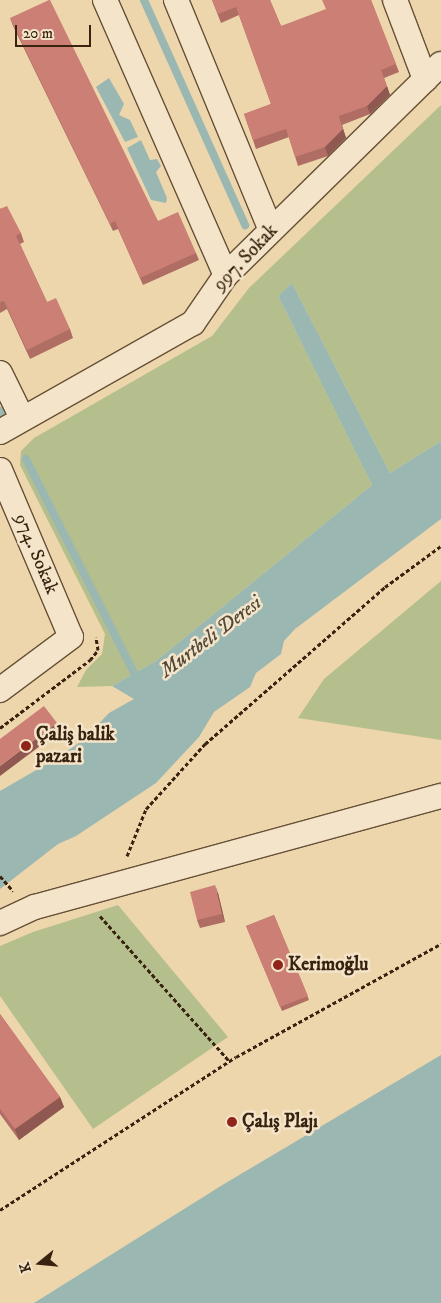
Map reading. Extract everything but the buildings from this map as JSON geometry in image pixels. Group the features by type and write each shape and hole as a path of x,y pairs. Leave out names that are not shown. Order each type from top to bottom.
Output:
{"street":[{"path":"105,0 226,274"},
{"path":"176,0 271,230"},
{"path":"395,0 433,72"},
{"name":"997. Sokak","path":"0,432 193,323 226,274 433,72"},
{"path":"0,373 22,418"},
{"name":"974. Sokak","path":"0,470 82,634"},
{"path":"0,690 82,634"},
{"path":"0,923 35,907 441,796"}],"path":[{"path":"114,886 146,809 205,744 385,587 441,546"},
{"path":"0,728 90,660 98,650 82,634"},
{"path":"82,894 229,1061"},
{"path":"0,1210 229,1061 441,944"}],"green space":[{"path":"441,105 441,441 390,473 292,283 278,296 372,485 156,661 112,686 77,687 86,670 102,654 105,634 20,465 21,451 34,438 212,336 249,288"},
{"path":"441,581 441,740 298,718 324,679"},
{"path":"118,905 228,1037 93,1129 0,996 0,946 33,932"}],"water":[{"path":"109,78 124,104 119,115 130,120 138,137 125,142 96,87"},
{"path":"141,140 150,160 157,159 161,166 156,172 167,198 166,203 151,200 127,148"},
{"name":"Murtbeli Deresi","path":"292,283 390,473 441,441 441,519 295,629 284,641 281,654 256,673 250,687 214,712 199,737 156,783 76,836 58,844 0,889 0,791 57,758 83,740 109,713 134,699 112,686 156,661 372,485 278,296"},
{"path":"441,1055 441,1303 34,1303 224,1184"}],"waterway":[{"path":"144,0 245,225"},
{"path":"0,411 4,418"},
{"path":"26,459 134,673"}],"place":[{"name":"Çaliş balik pazari","path":"26,746"},
{"name":"Kerimoğlu","path":"278,965"},
{"name":"Çalış Plajı","path":"232,1122"}]}
